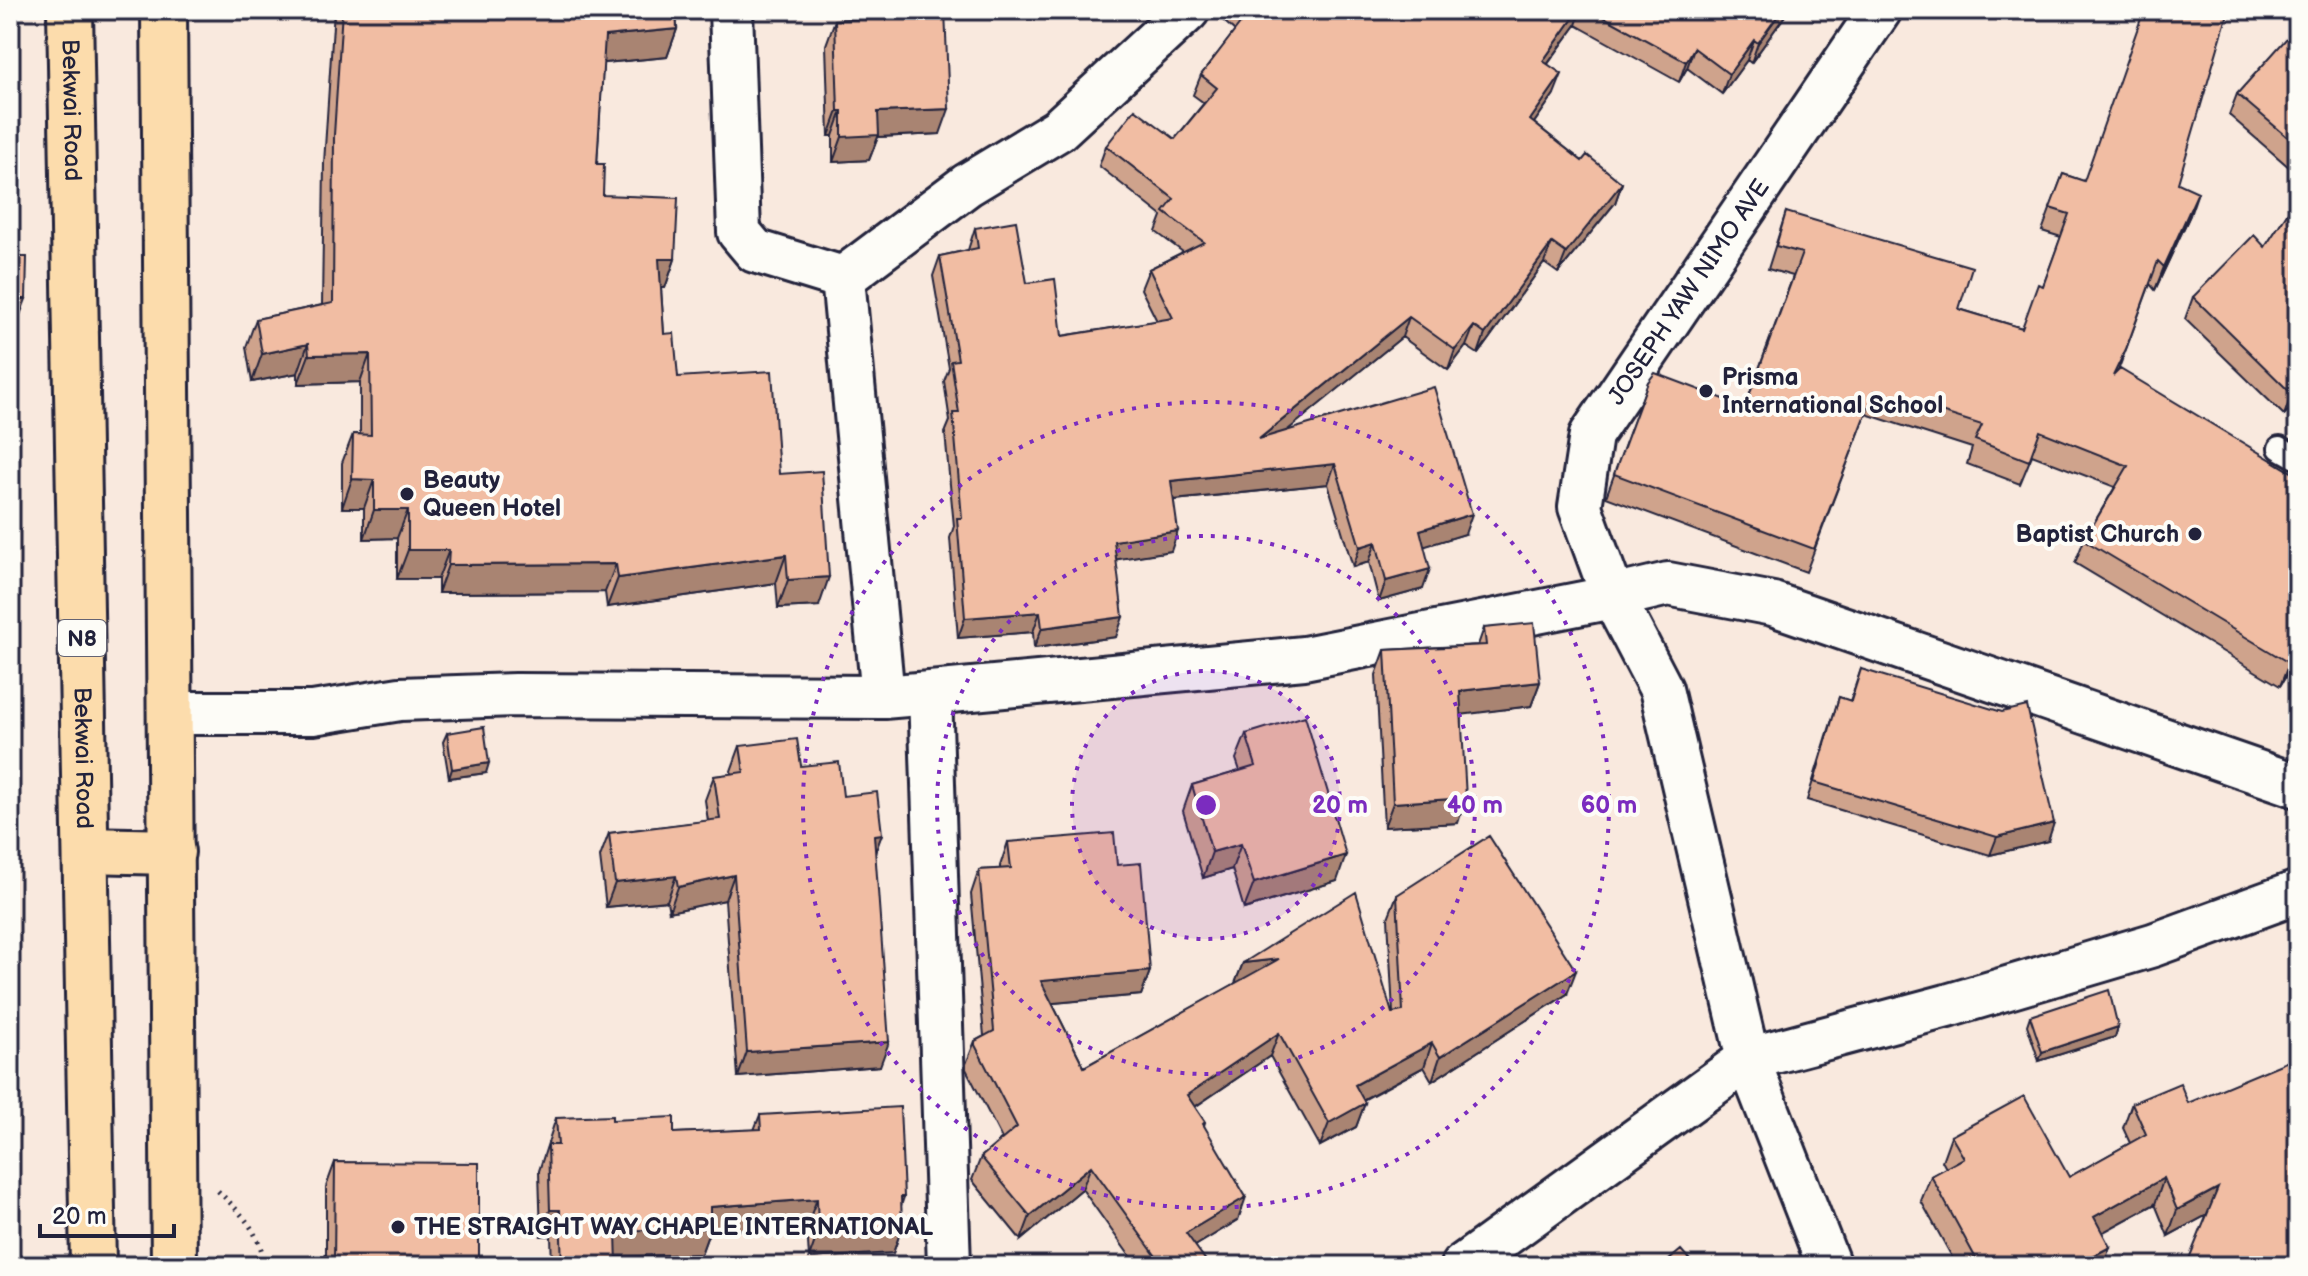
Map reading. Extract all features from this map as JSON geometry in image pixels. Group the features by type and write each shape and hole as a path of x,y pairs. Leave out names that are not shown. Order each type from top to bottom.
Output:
{"highway":[{"name":"Bekwai Road","path":"70,10 93,1266"},
{"path":"164,10 174,1266"},
{"path":"86,850 172,852"}],"street":[{"path":"731,10 739,232 755,251 843,278"},
{"name":"JOSEPH YAW NIMO AVE","path":"1829,1266 1748,1059 1661,689 1613,597 1580,507 1591,435 1880,10"},
{"path":"843,278 967,185 1058,130 1186,11"},
{"path":"843,278 883,697"},
{"path":"171,713 313,713 400,699 515,695 883,697 930,693 1304,658 1668,584 1773,604 2298,786"},
{"path":"930,693 949,1266"},
{"path":"1462,1266 1748,1059 1947,1006 2153,945 2298,892"}],"path":[{"path":"173,1147 247,1219 266,1266"}],"building":[{"path":"342,10 676,10 677,29 605,36 597,164 604,164 603,195 678,198 675,259 659,259 664,334 674,333 678,377 772,371 779,474 822,471 829,577 788,580 786,555 618,578 616,564 448,565 449,550 408,550 408,510 374,510 374,480 352,479 353,434 371,435 370,354 309,355 308,344 262,354 256,319 333,303 334,135"},
{"path":"897,10 945,10 949,109 878,112 879,135 842,137 842,111 838,111 835,20 896,17"},
{"path":"1241,10 1307,10 1311,14 1314,10 1363,10 1369,14 1372,10 1579,10 1543,61 1562,74 1530,120 1582,161 1587,155 1622,183 1566,253 1552,243 1485,334 1474,326 1455,350 1409,317 1259,439 1434,387 1472,514 1420,530 1430,569 1386,581 1376,542 1360,547 1335,464 1171,481 1178,531 1114,541 1123,617 1042,628 1040,612 965,618 957,518 962,518 953,413 959,413 951,361 958,360 940,256 978,248 975,228 1016,221 1027,283 1055,279 1062,336 1173,318 1149,269 1204,242 1164,212 1174,199 1106,146 1135,109 1175,139 1217,88 1201,75 1247,15"},
{"path":"1591,10 1782,10 1758,43 1754,40 1729,74 1694,48 1686,62"},
{"path":"2144,10 2229,10 2178,183 2198,192 2164,267 2158,261 2113,376 2120,369 2298,476 2298,648 2289,663 2084,540 2128,466 2040,431 2029,461 1975,440 1982,425 1875,391 1814,549 1614,474 1648,382 1655,373 1745,407 1802,253 1776,246 1786,212 1972,267 1959,309 2022,328 2038,284 2043,286 2069,214 2050,208 2063,174 2084,181"},
{"path":"2295,29 2298,32 2298,146 2237,94"},
{"path":"2298,197 2298,387 2292,394 2193,297 2254,235 2265,247"},
{"path":"10,205 18,257 27,257 26,299 10,299"},
{"path":"1534,623 1540,682 1460,691 1466,798 1393,803 1385,650 1486,645 1484,628"},
{"path":"1861,669 2002,712 2027,706 2054,823 1997,837 1814,782 1839,697 1851,701"},
{"path":"1305,716 1331,803 1326,803 1335,818 1346,855 1254,883 1241,844 1212,852 1192,785 1256,766 1246,734"},
{"path":"484,727 489,763 452,769 447,733"},
{"path":"797,739 801,766 839,762 843,796 877,792 882,834 874,835 889,1042 747,1052 734,875 678,887 676,876 615,883 609,833 720,819 714,776 744,772 740,746"},
{"path":"1114,833 1117,865 1141,863 1150,971 1041,981 1084,1067 1279,959 1243,963 1356,892 1392,1013 1403,1011 1397,895 1489,836 1576,971 1440,1057 1432,1043 1355,1085 1365,1103 1329,1123 1279,1033 1187,1095 1246,1197 1186,1233 1209,1265 1163,1266 1091,1166 1030,1216 981,1157 1017,1127 975,1045 975,1041 994,1031 979,870 1011,868 1008,842"},
{"path":"2109,990 2118,1027 2042,1052 2030,1016"},
{"path":"2298,1057 2298,1266 2186,1266 2218,1188 2177,1210 2164,1178 2094,1217 2110,1247 2074,1266 1980,1266 1931,1176 1964,1158 1951,1136 2024,1096 2069,1177 2146,1134 2132,1103 2180,1083 2188,1103"},
{"path":"900,1107 904,1197 901,1197 902,1227 818,1232 817,1199 710,1207 710,1228 616,1231 617,1266 562,1266 560,1210 550,1210 548,1145 558,1145 556,1118 612,1116 612,1120 674,1117 674,1133 761,1129 760,1115"},
{"name":"THE STRAIGHT WAY CHAPLE INTERNATIONAL","path":"335,1162 479,1163 479,1266 334,1266"},
{"path":"1681,1250 1695,1266 1662,1266"}],"place":[{"name":"Prisma International School","path":"1706,391"},
{"name":"Beauty Queen Hotel","path":"407,494"},
{"name":"Baptist Church","path":"2195,534"},
{"name":"THE STRAIGHT WAY CHAPLE INTERNATIONAL","path":"398,1227"}]}
